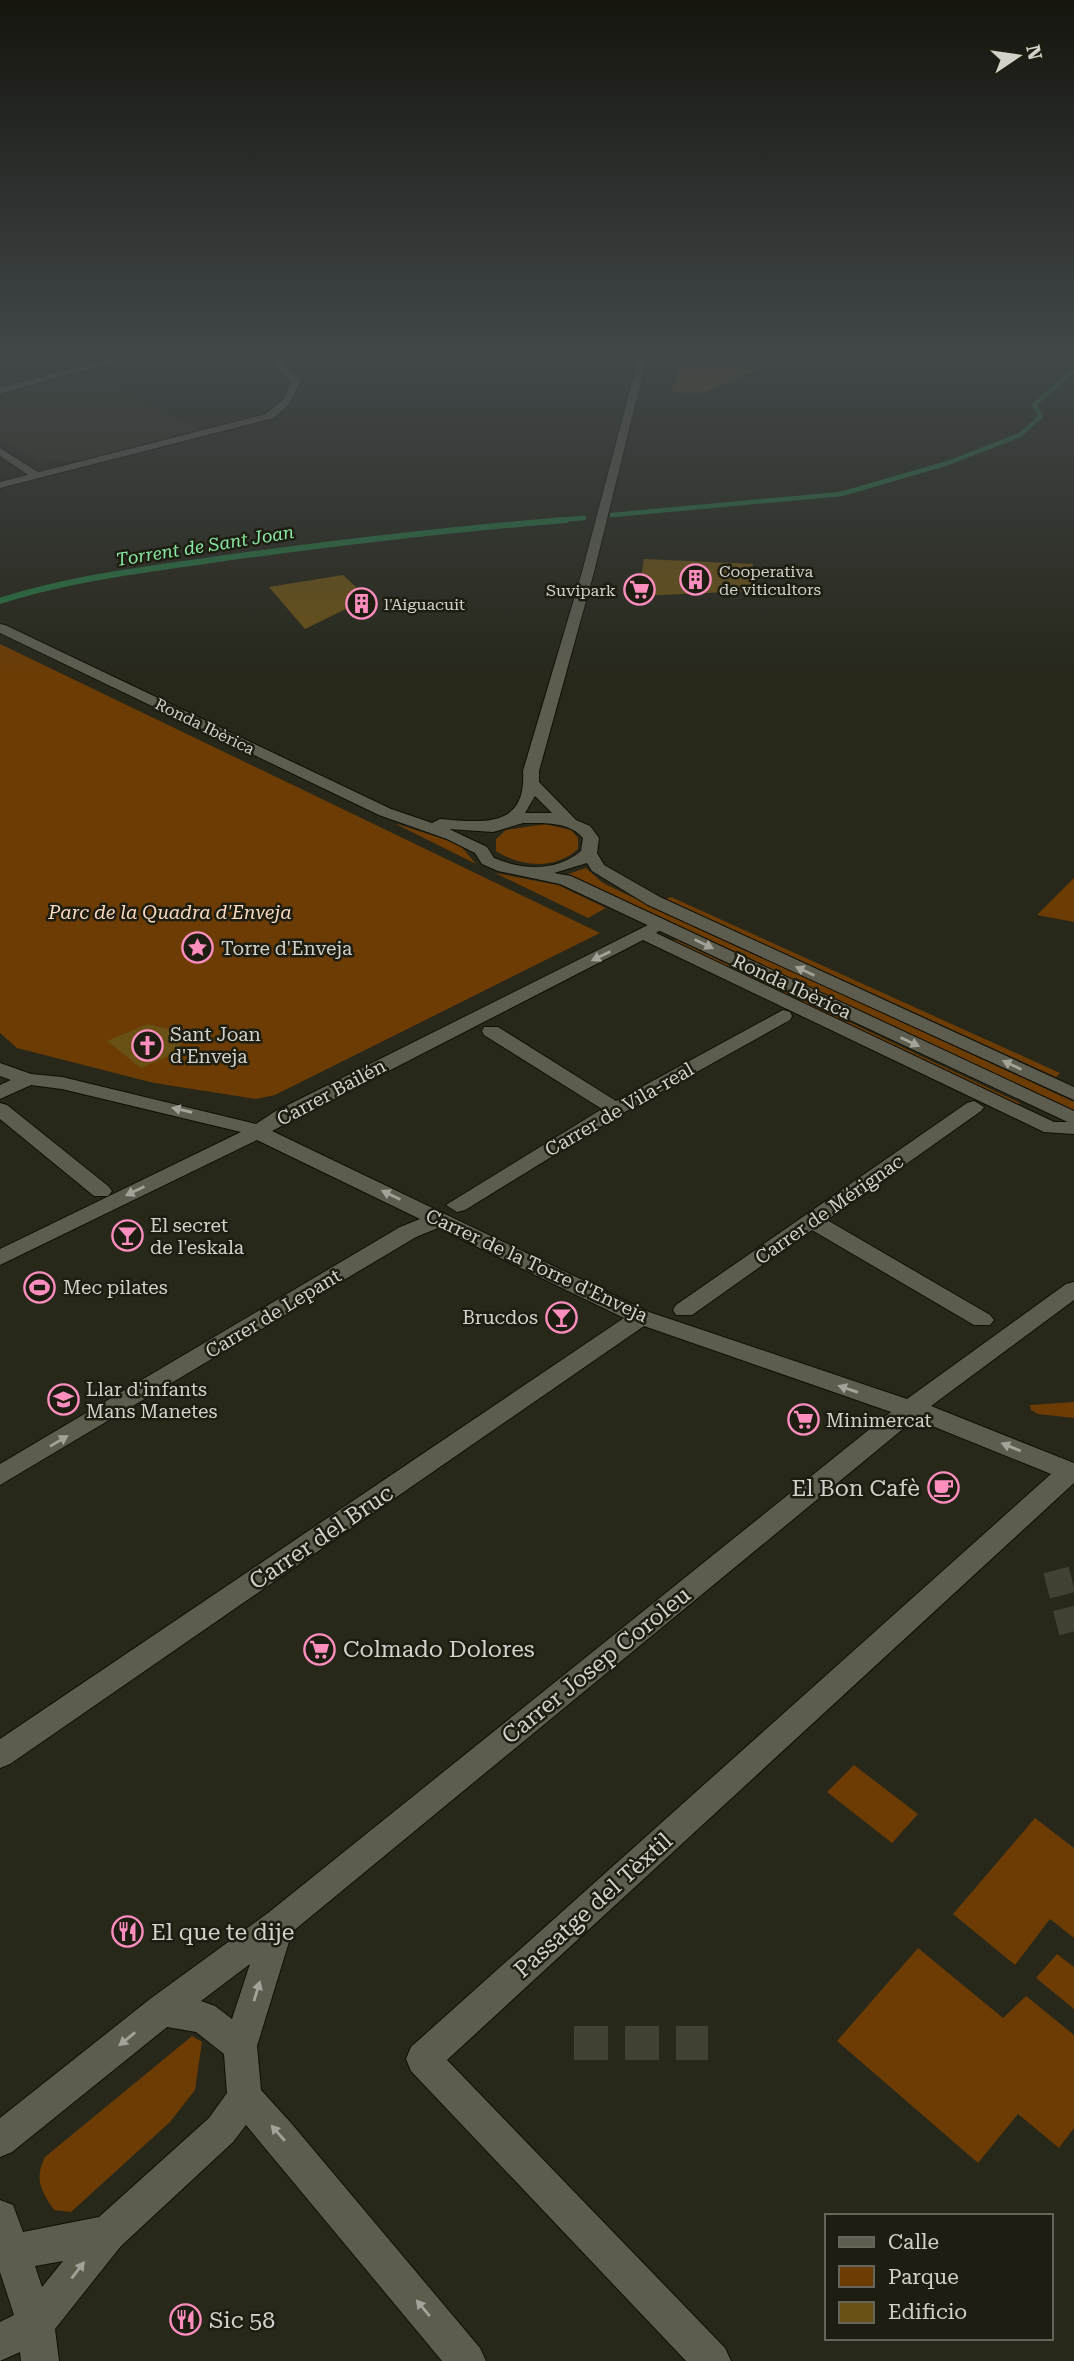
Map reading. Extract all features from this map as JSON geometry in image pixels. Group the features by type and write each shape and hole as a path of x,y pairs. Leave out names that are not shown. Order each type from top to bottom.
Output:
{"street":[{"path":"17,462 37,476"},
{"path":"0,485 91,462"},
{"path":"481,850 481,841 525,804 533,785 531,771 588,572 616,462"},
{"name":"Ronda Ibèrica","path":"0,628 385,812 481,850 488,861 504,868 565,880 652,928 1051,1128 1074,1128"},
{"path":"533,785 569,822"},
{"name":"Ronda Ibèrica","path":"410,821 501,824 531,817 569,822 584,829 591,838 589,853 598,868 645,897 1074,1094"},
{"path":"504,868 536,872 559,869 578,862 589,853"},
{"name":"Ronda Ibèrica","path":"652,928 1074,1119"},
{"name":"Carrer Bailén","path":"0,1258 259,1131 281,1116 652,928"},
{"name":"Carrer de Vila-real","path":"448,1212 617,1109 783,1016"},
{"path":"491,1031 617,1109"},
{"name":"Carrer de la Torre d'Enveja","path":"0,1069 28,1079 62,1083 212,1117 259,1131 448,1212 641,1317 874,1398 913,1408 1073,1472"},
{"path":"0,1093 28,1079"},
{"name":"Carrer de Mérignac","path":"684,1310 974,1107"},
{"path":"0,1109 101,1191"},
{"name":"Carrer de Lepant","path":"0,1476 408,1232 448,1212"},
{"path":"812,1221 982,1320"},
{"name":"Carrer Josep Coroleu","path":"0,2140 162,2010 279,1923 913,1408 1074,1289"},
{"name":"Carrer del Bruc","path":"0,1755 616,1337 641,1317"},
{"name":"Passatge del Tèxtil","path":"712,2361 423,2059 1073,1472"},
{"path":"279,1923 240,2046 244,2098 279,2135 467,2361"},
{"path":"162,2010 203,2017 240,2046"},
{"path":"0,2342 36,2324 107,2233 221,2130 244,2098"},
{"path":"0,2210 3,2228 36,2324 40,2361"},
{"path":"3,2228 107,2233"}],"green space":[{"name":"Parc de la Quadra d'Enveja","path":"0,644 600,933 275,1095 256,1099 154,1083 17,1048 0,1033"},
{"path":"394,823 459,844 476,864"},
{"path":"545,824 571,830 578,838 578,849 559,860 538,864 516,860 496,851 496,839 506,830"},
{"path":"586,868 603,883 630,896 1074,1102 1074,1110 568,874"},
{"path":"495,873 558,885 606,908 588,918"},
{"path":"1074,878 1074,922 1037,915"},
{"path":"671,897 1060,1073 1056,1077 666,899"},
{"path":"676,940 1020,1103 1016,1107 671,942"},
{"path":"1074,1402 1074,1418 1038,1414 1031,1410 1030,1405"},
{"path":"854,1765 918,1814 892,1843 827,1792"},
{"path":"1035,1818 1074,1848 1074,1938 1050,1919 1015,1965 953,1914"},
{"path":"918,1948 1003,2018 1026,1996 1074,2035 1074,2128 1059,2148 1018,2114 978,2163 837,2041"},
{"path":"1057,1954 1074,1967 1074,2009 1036,1978"},
{"path":"192,2036 202,2042 195,2090 170,2122 71,2212 54,2210 40,2185 40,2172 45,2157"}],"building":[{"name":"Cooperativa de viticultors","path":"644,559 753,564 752,591 638,596"},
{"name":"l'Aiguacuit","path":"343,575 368,598 305,629 269,587"},
{"name":"Sant Joan d'Enveja","path":"148,1024 176,1031 182,1050 141,1068 107,1041"}],"waterway":[{"name":"Torrent de Sant Joan","path":"612,515 841,494 950,462"},
{"name":"Torrent de Sant Joan","path":"545,521 584,518"},
{"name":"Torrent de Sant Joan","path":"0,601 81,581 218,559 392,537 566,520"}],"tunnel":[{"path":"1056,1570 1072,1632"},
{"path":"574,2043 708,2043"}],"place":[{"name":"Cooperativa de viticultors","path":"696,580"},
{"name":"Suvipark","path":"639,590"},
{"name":"l'Aiguacuit","path":"361,604"},
{"name":"Torre d'Enveja","path":"198,948"},
{"name":"Sant Joan d'Enveja","path":"147,1045"},
{"name":"El secret de l'eskala","path":"127,1236"},
{"name":"Mec pilates","path":"40,1287"},
{"name":"Brucdos","path":"561,1317"},
{"name":"Llar d'infants Mans Manetes","path":"63,1400"},
{"name":"Minimercat","path":"803,1420"},
{"name":"El Bon Cafè","path":"943,1488"},
{"name":"Colmado Dolores","path":"320,1649"},
{"name":"El que te dije","path":"128,1932"},
{"name":"Sic 58","path":"186,2320"}]}
